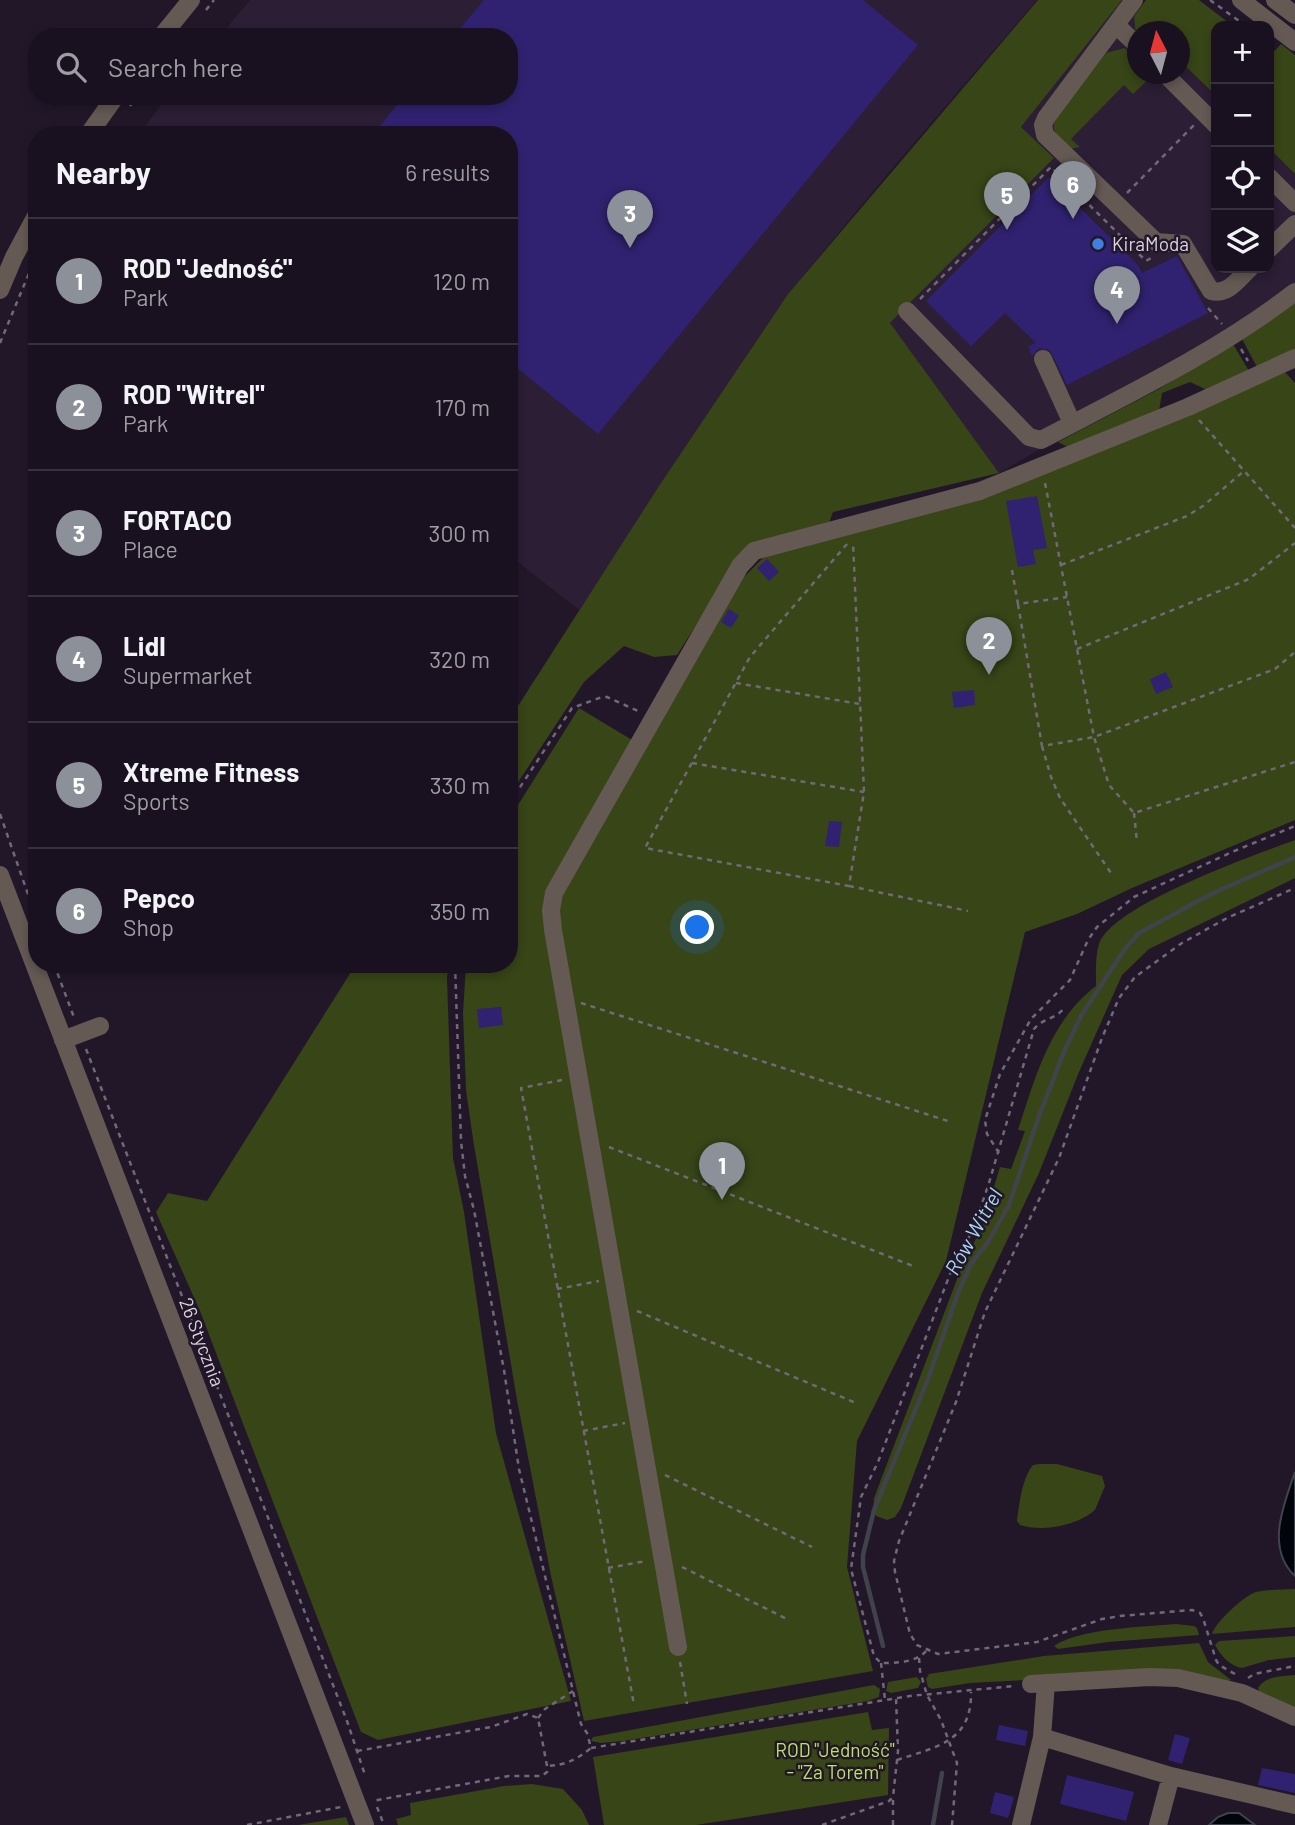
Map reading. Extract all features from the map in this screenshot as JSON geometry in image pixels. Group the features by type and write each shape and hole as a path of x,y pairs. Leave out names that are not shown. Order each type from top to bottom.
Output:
{"street":[{"path":"168,28 191,0"},
{"path":"1134,0 1046,118 1043,125 1048,139 1156,242 1183,244 1211,291 1219,293 1227,290 1245,273"},
{"path":"1241,0 1295,42"},
{"path":"1276,0 1295,15"},
{"path":"1116,24 1127,35"},
{"path":"1175,84 1211,119"},
{"path":"94,126 110,105"},
{"path":"1274,182 1295,203"},
{"path":"1274,245 1295,224"},
{"path":"0,290 28,231"},
{"path":"913,305 1029,437 1041,440 1163,376 1232,335 1295,292"},
{"path":"678,1647 553,930 551,910 554,893 740,566 754,551 948,501 1188,407 1295,358"},
{"path":"1043,359 1072,423"},
{"name":"26 Stycznia","path":"0,875 28,948"},
{"name":"26 Stycznia","path":"37,973 366,1802 366,1825"},
{"path":"63,1040 100,1026"},
{"path":"1021,1825 1042,1737 1038,1684 1178,1678 1244,1687 1295,1717"},
{"path":"1042,1737 1171,1776 1295,1805"},
{"path":"1158,1825 1171,1776"}],"path":[{"path":"1210,0 1239,21"},
{"path":"1116,204 1211,119"},
{"path":"913,305 1051,167 1146,261 1158,255"},
{"path":"0,343 28,276"},
{"path":"1204,299 1214,316 1232,335 1257,376"},
{"path":"1188,407 1295,528"},
{"path":"1041,466 1094,737 1108,785 1134,813 1137,842"},
{"path":"1060,565 1187,516 1244,471"},
{"path":"849,886 864,792 852,538 750,657 645,848 968,911"},
{"path":"1077,649 1249,579 1295,543"},
{"path":"1012,570 1042,746 1051,777 1060,798 1113,876"},
{"path":"1018,604 1067,597"},
{"path":"1042,746 1094,737 1275,669 1295,652"},
{"path":"736,683 860,704"},
{"path":"518,790 572,708 607,697 653,718"},
{"path":"1134,813 1295,762"},
{"path":"692,763 864,792"},
{"path":"0,814 28,894"},
{"path":"999,1153 987,1134 985,1120 1000,1074 1031,1019 1070,980 1088,940 1097,927 1134,897 1295,826"},
{"path":"1295,888 1227,918 1182,943 1135,977 1119,998 1059,1158 985,1312 956,1402 899,1541 894,1561 910,1634 917,1645 926,1651 949,1654 1024,1644 1051,1638 1111,1617 1192,1610 1200,1613 1203,1618 1220,1665 1244,1687 1254,1674 1295,1667"},
{"path":"57,973 365,1775"},
{"path":"455,973 465,1176 504,1370 519,1468 581,1724 591,1748"},
{"path":"565,998 951,1122"},
{"path":"926,1651 919,1657 901,1662 881,1663 872,1652 853,1580 852,1558 861,1497 878,1462 955,1261 973,1230 999,1153 1034,1028 1042,1020 1057,1016 1064,1007"},
{"path":"579,1077 521,1087 634,1705"},
{"path":"589,1140 913,1266"},
{"path":"557,1289 614,1279"},
{"path":"618,1303 856,1403"},
{"path":"583,1431 638,1421"},
{"path":"646,1466 812,1547"},
{"path":"608,1568 663,1558 789,1620"},
{"path":"678,1647 687,1704"},
{"path":"919,1657 927,1695 941,1720 957,1763 952,1825"},
{"path":"881,1663 885,1700"},
{"path":"547,1766 570,1762 591,1748 896,1698 1038,1684"},
{"path":"247,1825 509,1776 542,1776 547,1772 547,1766 538,1718 545,1709 573,1691"},
{"path":"897,1760 955,1737 968,1720 971,1691"},
{"path":"893,1825 898,1731 896,1698"},
{"path":"357,1751 491,1727 527,1714 538,1718"},
{"path":"822,1825 889,1801 894,1795"},
{"path":"366,1802 384,1825"}],"shaded area":[{"path":"250,0 1037,0 788,294 579,610 518,562 518,126 145,126 161,105 518,105 518,28 227,28"},
{"path":"1120,2 1140,21 1127,21 1127,84 1190,84 1190,71 1211,92 1211,273 1274,273 1274,153 1295,174 1295,301 999,473 889,324 1054,158 1021,127"},
{"path":"1295,1472 1295,1576 1286,1565 1279,1539 1282,1512"},
{"path":"1228,1813 1239,1813 1255,1825 1209,1825"}],"green space":[{"path":"1038,0 1122,0 1021,127 1054,158 890,323 999,473 833,512 829,523 747,545 677,655 654,657 624,646 584,682 518,782 518,706 659,486 788,294"},
{"path":"1146,0 1199,0 1226,21 1211,21 1211,91 1190,71 1190,21 1134,21 1134,16"},
{"path":"1281,44 1295,55 1295,174 1274,153 1274,52"},
{"path":"1124,48 1127,50 1127,84 1144,84 1133,94 1124,85 1071,139 1080,147 1070,149 1055,132 1055,119 1106,53"},
{"path":"1295,301 1295,354 1257,367 1242,339"},
{"path":"1233,344 1249,371 1207,390 1190,382 1162,393 1159,411 1070,448 1058,442 1159,389"},
{"path":"1284,371 1295,383 1295,820 1077,914 1025,932 946,1261 857,1441 847,1567 873,1671 584,1721 551,1576 517,1400 473,1139 466,1090 463,1013 465,973 518,973 518,805 579,708 642,746 744,577 771,550 962,502"},
{"path":"1295,840 1295,878 1149,949 1122,975 1079,1072 1039,1173 982,1293 901,1508 895,1517 887,1520 876,1516 873,1509 874,1498 959,1274 983,1224 1000,1167 1011,1169 1025,1131 1018,1130 1038,1071 1067,1016 1096,986 1099,944 1110,929 1129,913 1156,898 1219,869"},
{"path":"350,973 448,973 453,1158 464,1212 496,1433 571,1701 378,1740 361,1732 200,1311 156,1212 168,1193 207,1201"},
{"path":"1057,1464 1102,1476 1105,1486 1095,1510 1069,1524 1049,1528 1020,1525 1017,1521 1024,1484 1029,1470 1033,1465"},
{"path":"1295,1589 1295,1627 1212,1634 1224,1617 1250,1595 1265,1590"},
{"path":"1176,1624 1194,1626 1199,1635 1058,1649 1054,1646 1080,1635 1096,1632"},
{"path":"1295,1636 1295,1657 1269,1660 1242,1668 1226,1660 1215,1645 1219,1641"},
{"path":"1199,1643 1208,1662 1231,1680 1226,1682 1154,1673 970,1683 932,1689 928,1687 926,1679 929,1674 1044,1656"},
{"path":"1295,1675 1295,1712 1260,1694 1258,1688 1265,1681 1274,1677"},
{"path":"917,1677 921,1682 918,1688 891,1693 886,1691 888,1682"},
{"path":"874,1685 880,1689 879,1697 868,1701 623,1741 591,1741 593,1737"},
{"name":"ROD \"Jedność\" - \"Za Torem\"","path":"868,1712 872,1730 889,1728 888,1795 696,1825 604,1825 593,1757"},
{"path":"532,1784 563,1789 582,1810 589,1825 398,1825 396,1819 411,1815 410,1803 504,1786"},
{"path":"346,1817 349,1825 298,1825"}],"building":[{"path":"484,0 863,0 918,45 598,434 518,368 518,126 380,126 397,105 518,105 518,28 461,28"},
{"path":"1049,177 1138,265 1142,273 1177,256 1208,313 1067,385 1050,350 1039,348 1032,356 1028,346 1036,343 1005,313 971,346 926,301"},
{"path":"1037,496 1047,548 1033,550 1036,564 1018,567 1006,501"},
{"path":"767,559 779,572 769,581 757,568"},
{"path":"729,609 739,616 731,628 721,622"},
{"path":"1166,672 1173,687 1156,694 1150,679"},
{"path":"974,690 975,705 954,708 952,692"},
{"path":"829,821 842,822 839,847 825,846"},
{"path":"501,1007 503,1025 479,1028 477,1009"},
{"path":"999,1725 1028,1731 1025,1746 996,1740"},
{"path":"1175,1734 1190,1738 1182,1764 1168,1760"},
{"path":"1262,1768 1295,1774 1295,1793 1258,1785"},
{"path":"1067,1775 1134,1792 1126,1821 1060,1804"},
{"path":"995,1792 1014,1797 1008,1818 990,1813"}],"waterway":[{"name":"Rów Witrel","path":"883,1646 863,1567 863,1555 874,1510 928,1379 958,1293 971,1264 988,1242 1009,1205 1039,1116 1081,1016 1124,950 1139,933 1211,894 1295,857"},
{"path":"933,1825 942,1773"}],"place":[{"name":"Pepco","path":"1073,219"},
{"name":"Xtreme Fitness","path":"1007,230"},
{"name":"KiraModa","path":"1098,244"},
{"name":"FORTACO","path":"630,248"},
{"name":"Lidl","path":"1117,324"},
{"name":"ROD \"Witrel\"","path":"989,675"},
{"name":"ROD \"Jedność\"","path":"722,1200"}]}
